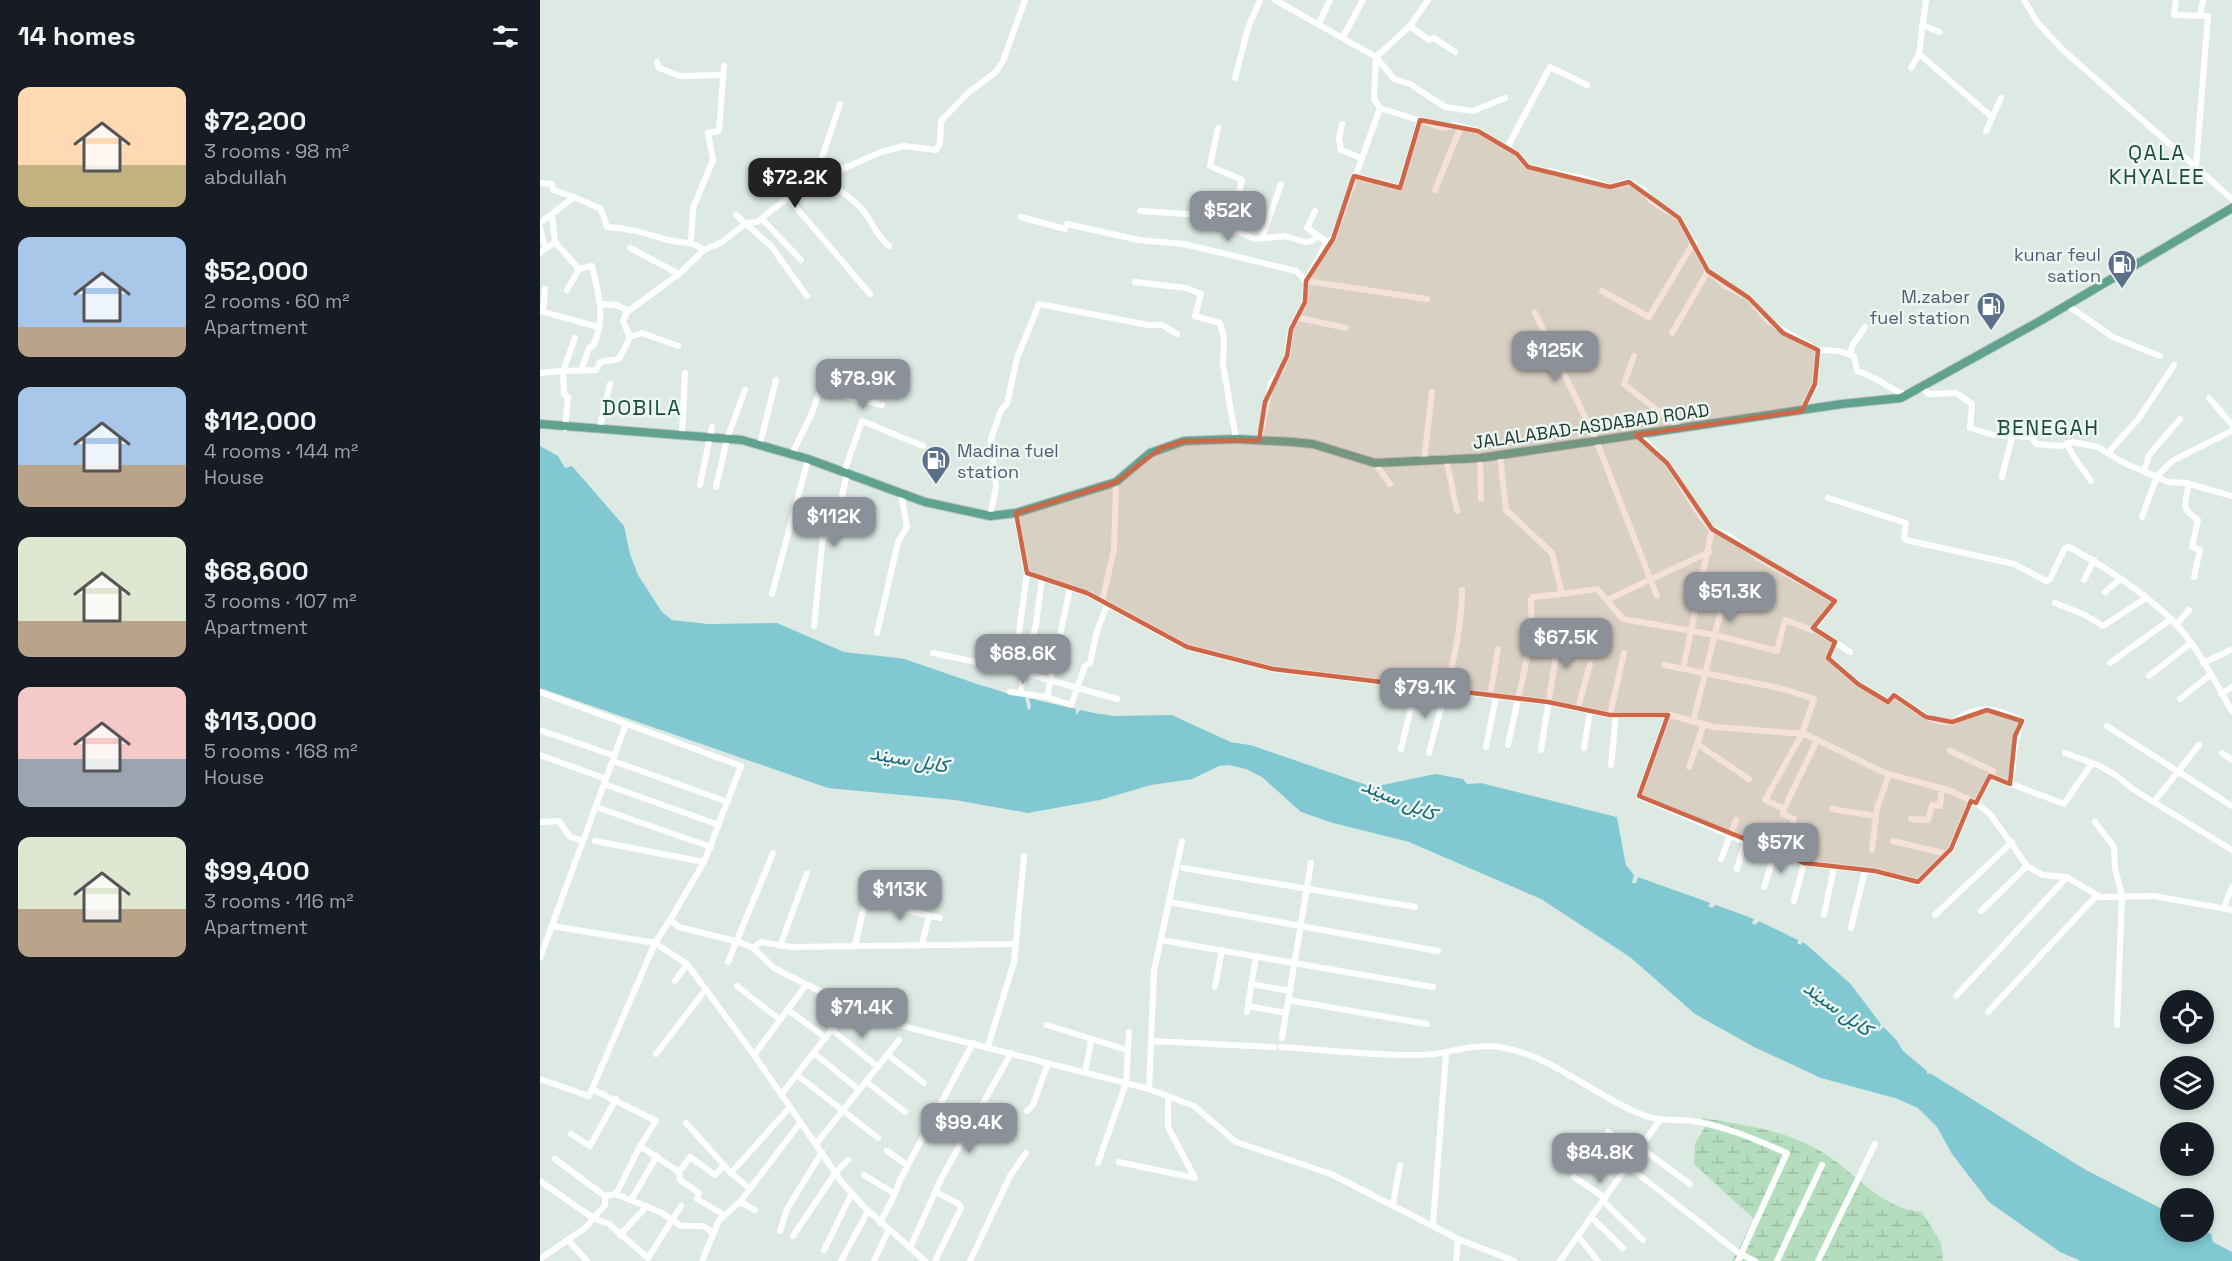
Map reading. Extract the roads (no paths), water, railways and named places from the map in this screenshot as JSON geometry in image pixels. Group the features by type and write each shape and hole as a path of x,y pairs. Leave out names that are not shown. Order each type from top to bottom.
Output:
{"main road":[{"name":"JALALABAD-ASDABAD ROAD","path":"540,424 565,428 682,434 760,444 925,502 990,516 1016,513 1116,482 1130,468 1161,448 1184,441 1236,439 1313,444 1375,463 1480,458 1905,395 2067,305 2232,208"}],"street":[{"path":"630,337 623,321 629,311 658,286 678,274 704,250 722,242 746,223 762,219 768,212 822,177 864,158 904,146 936,150 940,143 941,121 969,92 992,75 1003,61 1025,0"},
{"path":"1235,78 1248,28 1260,0"},
{"path":"1275,0 1376,57 1394,79 1410,84 1445,107 1473,111 1505,98"},
{"path":"1319,23 1330,0"},
{"path":"1343,37 1363,0"},
{"path":"1428,0 1410,26 1376,57 1374,99 1380,108 1443,128 1461,126 1478,131 1517,154 1528,167 1586,179 1610,187 1629,182 1644,190 1651,201 1679,218 1708,271 1724,285 1749,298 1759,313 1783,333 1818,350 1839,351 1856,358 1857,371 1877,378 1893,390 1905,395"},
{"path":"1911,68 1919,54 1926,0"},
{"path":"2024,0 2037,22 2063,50 2232,199"},
{"path":"2176,0 2174,15 2208,16 2196,166"},
{"path":"2200,16 2203,0"},
{"path":"1922,25 1940,32"},
{"path":"1410,26 1429,40 1434,38 1455,52"},
{"path":"1919,54 1992,117"},
{"path":"657,63 659,68 680,76 722,75"},
{"path":"691,241 693,208 713,160 708,133 719,131 724,66"},
{"path":"1507,148 1550,67 1587,85"},
{"path":"1986,130 2001,98"},
{"path":"817,172 840,104"},
{"path":"1259,441 1270,383 1282,369 1287,356 1291,329 1299,318 1305,302 1306,281 1327,242 1334,239 1354,176 1380,108"},
{"path":"1354,176 1400,188 1420,120"},
{"path":"1342,124 1338,139 1341,150 1361,158"},
{"path":"1435,190 1461,126"},
{"path":"1218,128 1210,166 1243,183 1230,228"},
{"path":"756,163 817,172 854,201 882,240 889,246"},
{"path":"540,183 552,184 553,190 601,209 607,227 644,231 677,242 691,241 704,250"},
{"path":"1261,239 1281,184"},
{"path":"540,223 574,197"},
{"path":"789,199 870,294"},
{"path":"1140,211 1173,211 1202,215 1261,239 1285,236 1305,242 1312,241 1317,236"},
{"path":"1315,211 1307,228 1327,242"},
{"path":"552,215 555,242 579,269"},
{"path":"736,215 771,246 807,296"},
{"path":"1020,217 1065,230 1067,224 1139,240 1184,244 1296,271 1306,281 1427,299"},
{"path":"762,219 801,260"},
{"path":"540,228 542,250 555,242"},
{"path":"1602,291 1649,317 1694,242"},
{"path":"630,248 678,274"},
{"path":"567,290 579,269 592,266 602,304 597,338 593,346 589,348 581,371"},
{"path":"1672,333 1708,271"},
{"path":"1136,282 1186,288 1201,294 1194,316 1220,323 1224,338 1223,365 1236,439"},
{"path":"545,290 541,311 598,327"},
{"path":"602,304 616,305 629,311"},
{"path":"990,516 996,487 991,439 1001,410 1007,404 1017,358 1039,304 1148,325 1162,325 1178,334"},
{"path":"2067,305 2113,337 2160,356"},
{"path":"1535,314 1596,440 1657,596"},
{"path":"1299,318 1346,328"},
{"path":"1850,355 1852,346 1865,327"},
{"path":"540,373 596,370 600,362 619,359 630,337 642,333 678,346"},
{"path":"565,428 568,398 564,394 563,371 575,338"},
{"path":"1802,411 1815,384 1818,350"},
{"path":"1634,356 1624,384 1680,428"},
{"path":"2108,453 2139,418 2174,365"},
{"path":"682,434 685,373"},
{"path":"760,444 776,380"},
{"path":"599,430 610,384"},
{"path":"1921,387 1929,394 1956,393 1972,405 1970,428 2012,437 2032,437 2036,444 2061,446 2072,442 2098,447 2172,483 2189,484 2232,496"},
{"path":"716,487 727,439 745,390"},
{"path":"792,454 812,413 820,390 882,405"},
{"path":"1424,459 1432,392"},
{"path":"2210,398 2232,425"},
{"path":"2144,471 2149,455 2180,419"},
{"path":"814,626 823,535 833,536 845,472 862,422 923,446"},
{"path":"700,485 712,427"},
{"path":"2142,517 2157,476 2174,460 2232,431"},
{"path":"1639,434 1667,463 1712,529 1731,537 1758,558 1835,601 1813,628"},
{"path":"2002,477 2012,437"},
{"path":"2067,443 2074,460 2081,465 2091,481"},
{"path":"1500,455 1506,510 1552,553 1562,594"},
{"path":"1446,458 1457,511"},
{"path":"1480,458 1481,499"},
{"path":"772,594 808,459"},
{"path":"1375,463 1390,484"},
{"path":"1010,692 1047,697 1071,705 1085,666 1090,663 1104,603 1114,549 1116,482"},
{"path":"2189,484 2186,510 2188,515 2198,520 2192,546 2200,550 2194,577"},
{"path":"877,633 898,542 907,527 901,493"},
{"path":"1828,498 1906,523 1904,537 1906,540 2014,564 2046,581 2067,547 2094,560 2171,619 2191,643 2232,711"},
{"path":"1014,670 1028,573 1016,513"},
{"path":"1683,669 1712,529"},
{"path":"1607,600 1709,552"},
{"path":"2084,580 2094,560"},
{"path":"1028,573 1104,603 1186,647 1273,669 1548,702 1613,715 1668,715 1704,724 1802,734 1889,775 1942,789 1974,802 1990,814 2027,866 2043,875 2067,878 2097,895 2154,896 2232,910"},
{"path":"1021,689 1036,624 1042,578"},
{"path":"2104,592 2119,580"},
{"path":"1047,697 1070,588"},
{"path":"1517,699 1508,745 1527,639 1532,635 1532,598 1597,589 1623,619 1714,635 1777,651 1785,620 1812,630 1813,628 1850,652"},
{"path":"1429,753 1461,616 1462,590"},
{"path":"2055,603 2085,615 2103,626 2146,598"},
{"path":"1693,722 1722,606"},
{"path":"2176,625 2189,610"},
{"path":"2110,663 2171,619"},
{"path":"1541,750 1557,649 1564,648 1568,634"},
{"path":"1835,642 1828,658 1858,684 1888,702 1894,694 1926,717 1952,722 1971,712 1987,710 2009,713 2022,721 2015,736 2016,756 2010,784"},
{"path":"2149,676 2191,643"},
{"path":"1486,747 1498,649"},
{"path":"2204,663 2230,650"},
{"path":"933,653 1014,670 1117,699"},
{"path":"1611,765 1613,715 1624,653"},
{"path":"1578,708 1590,664"},
{"path":"1664,665 1780,688 1814,699 1802,734 1765,800 1784,809"},
{"path":"2180,699 2210,675"},
{"path":"1401,749 1416,687"},
{"path":"2222,694 2232,687"},
{"path":"540,692 741,766 711,847 655,943 589,1096 540,1079"},
{"path":"1584,748 1590,711"},
{"path":"1668,715 1639,796 1745,842 1804,863 1865,870 1918,882 1951,849 1974,802 1993,771 1950,751"},
{"path":"540,958 626,724"},
{"path":"1689,767 1704,724"},
{"path":"2107,726 2232,806"},
{"path":"540,730 728,802"},
{"path":"1785,857 1794,819 1783,814 1784,809 1817,740"},
{"path":"1697,744 1749,779"},
{"path":"2154,802 2199,745"},
{"path":"2065,753 2117,776 2154,802 2232,850"},
{"path":"2222,753 2232,760"},
{"path":"540,755 719,825"},
{"path":"1990,776 2064,804 2092,763"},
{"path":"1872,850 1876,816 1889,775"},
{"path":"1911,819 1928,820 1932,805 1940,806 1942,789"},
{"path":"596,807 711,847"},
{"path":"1832,809 1876,816"},
{"path":"1721,859 1736,820"},
{"path":"540,822 559,821 570,837 584,841"},
{"path":"2095,822 2114,847 2115,869 2122,895 2117,1025"},
{"path":"595,841 704,862"},
{"path":"1149,1089 1154,971 1182,841"},
{"path":"1893,841 1947,854"},
{"path":"1737,869 1745,842"},
{"path":"1935,915 2012,842"},
{"path":"728,962 739,942 773,853"},
{"path":"1764,887 1775,853"},
{"path":"988,1046 1014,962 1024,856"},
{"path":"1282,1038 1311,863"},
{"path":"1794,901 1804,863"},
{"path":"1981,911 2027,866"},
{"path":"1824,915 1834,867"},
{"path":"1183,868 1415,907"},
{"path":"1851,928 1865,870"},
{"path":"780,945 807,873"},
{"path":"1956,996 2067,878"},
{"path":"855,945 870,882"},
{"path":"2224,907 2232,886"},
{"path":"913,912 921,887"},
{"path":"1988,1012 2097,895"},
{"path":"866,901 940,918"},
{"path":"1169,902 1438,951"},
{"path":"922,945 929,916"},
{"path":"670,920 679,927 739,942 753,948 774,968 876,1019 1149,1089 1194,1106 1236,1142 1331,1174 1458,1239 1512,1261"},
{"path":"552,926 655,943 687,964 852,1193 867,1211 910,1248 920,1260"},
{"path":"1161,940 1432,987"},
{"path":"753,948 761,942 780,945 1016,944"},
{"path":"1215,987 1222,950"},
{"path":"1256,956 1247,1009 1286,1013"},
{"path":"675,981 687,964"},
{"path":"1251,984 1290,991"},
{"path":"754,1055 806,985"},
{"path":"737,986 779,1019"},
{"path":"656,1054 706,989"},
{"path":"1288,1000 1427,1024"},
{"path":"782,1095 849,1007"},
{"path":"787,1009 826,1038"},
{"path":"1047,1025 1090,1041 1127,1050"},
{"path":"831,1029 878,1067"},
{"path":"1098,1163 1126,1083 1128,1032"},
{"path":"816,1144 899,1040"},
{"path":"1085,1072 1090,1041"},
{"path":"1151,1041 1387,1055 1446,1054 1485,1046 1528,1054 1639,1114 1659,1121 1691,1121 1737,1131 1787,1153 1739,1258"},
{"path":"880,1223 907,1165 973,1043"},
{"path":"910,1248 936,1192 1011,1053"},
{"path":"815,1054 858,1089"},
{"path":"1432,1224 1446,1054"},
{"path":"888,1055 924,1083"},
{"path":"1027,1112 1033,1105 1048,1063"},
{"path":"797,1075 878,1138"},
{"path":"867,1082 906,1112"},
{"path":"592,1089 656,1120 616,1194"},
{"path":"1119,1162 1195,1178 1168,1127 1168,1096"},
{"path":"571,1134 590,1146 616,1099"},
{"path":"731,1173 790,1107"},
{"path":"1560,1261 1659,1121"},
{"path":"686,1123 731,1173 750,1189"},
{"path":"702,1261 713,1233 724,1215 740,1202 800,1123"},
{"path":"1608,1132 1640,1150 1690,1184"},
{"path":"1818,1261 1875,1144"},
{"path":"640,1146 679,1172"},
{"path":"887,1151 907,1165"},
{"path":"780,1231 787,1209 822,1152"},
{"path":"970,1261 1010,1176 1026,1153"},
{"path":"631,1200 657,1156"},
{"path":"724,1165 715,1175 690,1157 679,1172 680,1180 699,1192 697,1199 724,1215"},
{"path":"555,1159 605,1196 616,1194 646,1206 681,1226 704,1226 713,1233"},
{"path":"793,1236 836,1172 848,1160"},
{"path":"1393,1204 1400,1165"},
{"path":"1777,1261 1822,1165"},
{"path":"1628,1166 1739,1258 1755,1261"},
{"path":"864,1175 895,1194"},
{"path":"1574,1177 1604,1199 1643,1240"},
{"path":"540,1181 593,1218 609,1224 648,1258 681,1206"},
{"path":"935,1261 961,1208 959,1204 936,1192"},
{"path":"824,1250 852,1193"},
{"path":"540,1259 585,1228 605,1205 605,1196"},
{"path":"740,1202 755,1210"},
{"path":"620,1235 646,1206"},
{"path":"841,1261 867,1211"},
{"path":"1591,1217 1623,1248"},
{"path":"874,1261 889,1229"},
{"path":"1578,1236 1598,1261"},
{"path":"1456,1261 1458,1239"},
{"path":"568,1240 587,1261"}],"water":[{"name":"کابل سيند","path":"540,446 558,456 565,468 572,466 624,526 630,554 638,575 662,612 672,620 708,624 777,623 844,652 907,659 1006,693 1099,714 1172,715 1231,742 1251,745 1373,787 1435,774 1463,779 1467,784 1483,783 1506,788 1617,817 1626,865 1638,877 1755,919 1806,944 1849,982 1881,1024 1930,1073 2086,1170 2160,1208 2160,1242 2213,1242 2232,1252 2232,1261 2081,1261 2060,1252 1989,1202 1952,1154 1937,1127 1918,1108 1895,1098 1821,1078 1754,1047 1695,1014 1630,957 1541,899 1409,842 1333,823 1301,812 1262,777 1246,769 1229,765 1219,766 1192,779 1151,785 1100,800 1028,813 955,800 828,788 540,688"}],"place":[{"name":"kunar feul sation","path":"2122,290"},
{"name":"M.zaber fuel station","path":"1991,332"},
{"name":"Madina fuel station","path":"936,486"}],"district":[{"name":"QALA KHYALEE","path":"2157,164"},
{"name":"DOBILA","path":"642,407"},
{"name":"BENEGAH","path":"2048,427"}]}
